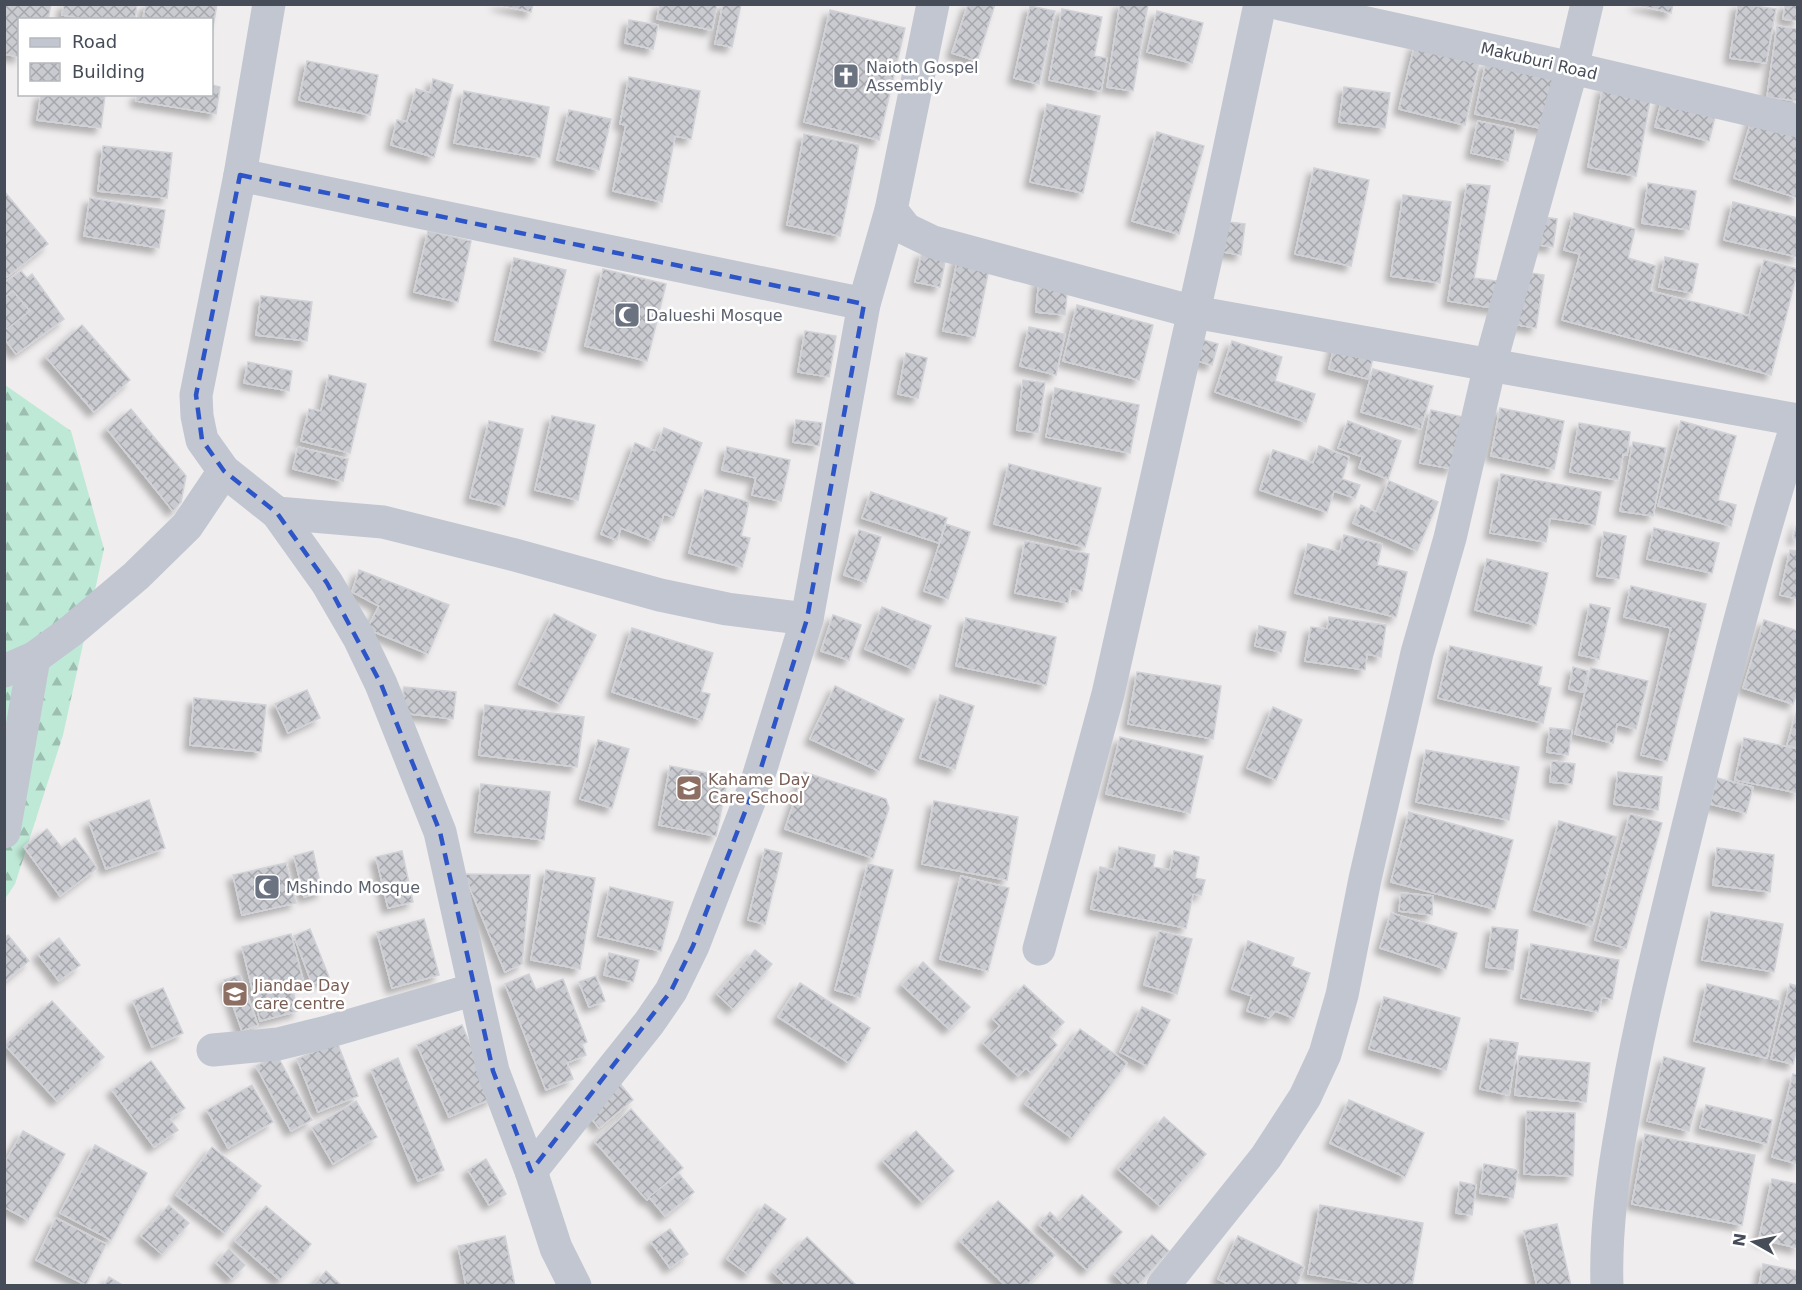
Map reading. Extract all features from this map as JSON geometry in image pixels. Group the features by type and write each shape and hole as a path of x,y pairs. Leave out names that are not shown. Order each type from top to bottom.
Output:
{"street":[{"path":"268,4 240,174 196,394 197,416 202,440 224,471 277,513 327,583 359,638 381,684 440,832 493,1071 531,1171 556,1248 574,1286"},
{"path":"531,1171 671,992 693,946 757,781 807,619 864,304 891,210 933,4"},
{"path":"1039,949 1108,694 1194,312 1260,4"},
{"name":"Makuburi Road","path":"1280,4 1572,68 1797,122"},
{"path":"1163,1286 1266,1156 1305,1097 1325,1054 1342,995 1365,879 1417,653 1450,538 1490,365 1572,68 1587,4"},
{"path":"240,174 864,304"},
{"path":"891,210 906,229 933,242 1194,312 1797,420 1749,584 1650,982 1617,1149 1610,1204 1607,1286"},
{"path":"4,671 34,658 71,631 136,576 187,526 224,471"},
{"path":"277,513 383,522 660,595 727,609 807,619"},
{"path":"4,832 34,658"},
{"path":"213,1050 278,1044 475,990"}],"highlighted area":[{"path":"240,175 864,304 807,619 757,781 693,946 671,991 531,1171 493,1071 440,832 381,684 327,583 277,513 224,471 202,440 196,395"}],"green space":[{"path":"5,385 71,431 104,549 63,735 15,884 5,899"}],"building":[{"path":"4,4 51,4 48,18 18,18 18,57 4,54"},
{"path":"64,4 137,4 135,18 79,18 62,15"},
{"path":"146,4 217,4 213,26 213,18 143,18"},
{"path":"496,4 533,4 531,12"},
{"path":"660,4 717,4 712,30 657,19"},
{"path":"723,4 741,4 732,47 715,44"},
{"path":"968,4 995,4 977,61 952,53"},
{"path":"1120,4 1148,4 1133,91 1107,87"},
{"path":"1635,4 1673,4 1671,13"},
{"path":"1738,4 1776,9 1766,63 1730,58"},
{"path":"1785,4 1798,4 1798,21 1783,19"},
{"path":"1030,6 1055,11 1039,84 1014,78"},
{"path":"1062,9 1102,17 1094,56 1107,58 1101,91 1049,80"},
{"path":"830,10 905,28 879,140 804,122"},
{"path":"1157,11 1203,23 1192,63 1147,52"},
{"path":"629,20 658,25 653,49 625,43"},
{"path":"1777,26 1798,29 1798,101 1767,97"},
{"path":"1415,44 1480,59 1465,125 1399,109"},
{"path":"307,61 378,75 370,115 299,100"},
{"path":"1486,62 1560,78 1549,130 1475,114"},
{"path":"629,77 700,91 691,139 675,136 662,202 613,191 626,125 620,124"},
{"path":"433,79 453,85 434,157 391,145 397,120 407,122 416,89 430,93"},
{"path":"213,85 220,87 216,114 136,101 137,96 213,96"},
{"path":"1344,87 1390,93 1385,128 1339,122"},
{"path":"1603,87 1651,96 1636,176 1588,167"},
{"path":"464,91 549,107 540,158 454,143"},
{"path":"1663,95 1717,109 1709,141 1655,127"},
{"path":"41,96 105,96 101,128 37,120"},
{"path":"1047,104 1100,116 1083,193 1030,182"},
{"path":"569,110 611,119 599,170 557,160"},
{"path":"1753,115 1798,129 1798,198 1734,178"},
{"path":"1478,121 1515,129 1508,161 1471,153"},
{"path":"1157,132 1204,146 1179,234 1132,221"},
{"path":"804,134 859,145 840,236 787,225"},
{"path":"103,146 172,153 167,198 98,191"},
{"path":"1314,168 1369,180 1351,266 1295,254"},
{"path":"1648,183 1696,191 1689,230 1642,223"},
{"path":"1467,184 1490,186 1474,278 1503,282 1499,309 1448,301"},
{"path":"4,191 48,244 7,277 4,273"},
{"path":"1403,195 1451,202 1440,283 1391,276"},
{"path":"90,198 165,210 159,248 84,236"},
{"path":"1733,202 1798,218 1798,257 1724,240"},
{"path":"1574,213 1635,229 1628,258 1656,266 1650,291 1749,316 1764,260 1798,269 1771,375 1562,320 1580,254 1564,250"},
{"path":"1536,216 1557,219 1553,247 1533,244"},
{"path":"1228,222 1245,224 1241,255 1223,252"},
{"path":"428,231 471,241 458,302 414,292"},
{"path":"922,252 946,257 940,287 915,282"},
{"path":"958,257 990,264 975,337 943,331"},
{"path":"1665,257 1698,264 1692,293 1659,287"},
{"path":"514,258 566,270 545,352 495,340"},
{"path":"603,269 666,284 647,361 585,346"},
{"path":"21,271 27,278 32,274 64,319 16,354 4,338 4,283"},
{"path":"1519,271 1544,275 1536,328 1511,324"},
{"path":"1039,279 1068,282 1065,315 1036,312"},
{"path":"13,291 30,311 7,329 4,326 4,298"},
{"path":"261,296 312,302 307,341 256,335"},
{"path":"1077,305 1153,325 1139,380 1063,361"},
{"path":"82,325 130,380 94,412 46,357"},
{"path":"1029,327 1065,334 1056,375 1020,366"},
{"path":"805,331 836,336 829,377 798,372"},
{"path":"1193,337 1218,344 1212,365 1187,358"},
{"path":"1336,339 1375,349 1368,379 1329,369"},
{"path":"1232,341 1282,357 1275,381 1315,394 1306,422 1215,392"},
{"path":"906,353 927,358 918,398 898,394"},
{"path":"248,362 292,371 289,391 244,383"},
{"path":"1373,369 1433,386 1421,429 1361,412"},
{"path":"329,375 366,384 350,453 301,441 309,409 321,411"},
{"path":"1023,380 1045,383 1038,433 1017,430"},
{"path":"1055,388 1139,405 1130,453 1046,437"},
{"path":"1500,408 1564,421 1554,469 1491,456"},
{"path":"131,409 186,476 181,502 173,511 107,429"},
{"path":"1431,410 1463,417 1452,469 1420,463"},
{"path":"552,416 595,425 578,500 535,490"},
{"path":"796,420 822,423 819,446 793,442"},
{"path":"489,421 523,429 505,506 470,498"},
{"path":"1348,421 1401,441 1388,479 1359,468 1363,457 1338,448"},
{"path":"1681,421 1736,436 1718,500 1736,505 1731,526 1658,506"},
{"path":"1579,423 1630,432 1627,455 1623,454 1618,480 1570,472"},
{"path":"664,428 702,443 674,517 664,514 654,541 621,528 617,540 601,534 635,443 655,451"},
{"path":"1633,442 1666,448 1653,516 1620,511"},
{"path":"1319,446 1349,457 1342,479 1360,485 1355,498 1334,491 1327,512 1260,490 1273,450 1313,463"},
{"path":"298,447 348,459 343,481 293,469"},
{"path":"727,447 790,460 781,501 752,495 756,478 722,470"},
{"path":"1009,464 1101,488 1085,547 994,524"},
{"path":"1501,474 1601,492 1595,525 1550,518 1546,542 1490,533"},
{"path":"1389,481 1438,502 1417,551 1353,523 1361,505 1376,512"},
{"path":"705,490 749,502 741,536 750,538 742,567 689,553"},
{"path":"871,492 947,518 939,543 862,518"},
{"path":"1798,521 1798,540 1793,538"},
{"path":"946,524 970,532 948,599 924,591"},
{"path":"1654,528 1719,543 1712,573 1647,559"},
{"path":"859,530 881,537 866,582 844,575"},
{"path":"1604,532 1626,536 1619,579 1597,576"},
{"path":"1344,535 1382,544 1377,565 1407,572 1396,617 1295,593 1308,544 1340,552"},
{"path":"1025,541 1089,554 1082,591 1071,588 1068,603 1015,593"},
{"path":"1790,550 1798,551 1798,599 1780,595"},
{"path":"1487,559 1548,573 1536,625 1475,610"},
{"path":"359,570 449,605 428,654 367,629 379,606 352,592"},
{"path":"1631,586 1706,604 1667,761 1641,755 1671,628 1624,617"},
{"path":"1590,604 1610,608 1599,659 1579,655"},
{"path":"882,607 931,626 914,669 865,649"},
{"path":"554,614 596,635 561,704 519,684"},
{"path":"833,615 861,625 849,660 821,651"},
{"path":"1329,617 1386,625 1381,657 1367,654 1365,670 1305,661 1311,627 1327,629"},
{"path":"966,618 1056,637 1046,685 956,666"},
{"path":"1764,620 1798,631 1798,691 1793,704 1743,688"},
{"path":"1259,626 1286,632 1281,652 1255,646"},
{"path":"632,628 713,653 701,692 710,694 702,720 612,692"},
{"path":"1450,646 1542,667 1538,685 1551,688 1543,723 1438,698"},
{"path":"1573,667 1588,671 1583,692 1569,689"},
{"path":"1591,668 1648,681 1636,729 1617,724 1613,743 1575,734"},
{"path":"1137,672 1221,686 1213,739 1128,724"},
{"path":"835,686 904,719 879,771 810,739"},
{"path":"404,687 456,692 453,719 402,713"},
{"path":"307,690 320,718 288,733 275,704"},
{"path":"940,695 974,706 955,769 920,758"},
{"path":"194,698 266,705 261,752 190,745"},
{"path":"485,705 584,717 577,767 479,755"},
{"path":"1273,707 1302,720 1276,780 1247,768"},
{"path":"1798,707 1798,748 1787,745"},
{"path":"1550,728 1572,730 1568,755 1547,752"},
{"path":"1120,737 1203,756 1190,813 1106,794"},
{"path":"1744,738 1798,749 1798,793 1735,780"},
{"path":"598,740 629,749 612,808 580,799"},
{"path":"1426,750 1519,767 1509,820 1416,802"},
{"path":"1552,761 1575,764 1572,784 1550,782"},
{"path":"670,766 728,777 716,836 659,825"},
{"path":"804,772 886,799 889,808 873,858 785,829"},
{"path":"1618,772 1662,777 1658,810 1614,804"},
{"path":"1717,778 1753,787 1746,813 1710,804"},
{"path":"481,784 550,792 544,840 475,832"},
{"path":"149,800 165,848 106,869 89,822"},
{"path":"934,801 1018,817 1007,880 922,864"},
{"path":"1409,812 1513,840 1495,909 1391,882"},
{"path":"1630,814 1662,823 1626,948 1595,940"},
{"path":"1559,821 1617,837 1592,926 1534,910"},
{"path":"47,829 62,848 75,838 97,868 60,896 24,847"},
{"path":"1119,847 1155,855 1153,867 1170,870 1174,851 1199,857 1195,878 1205,880 1201,895 1193,894 1186,928 1091,909 1100,867 1114,870"},
{"path":"1717,848 1774,855 1770,892 1713,885"},
{"path":"765,849 782,853 765,924 748,920"},
{"path":"313,851 322,892 304,897 294,856"},
{"path":"402,851 413,902 388,908 376,857"},
{"path":"286,863 296,903 242,915 233,875"},
{"path":"868,864 893,870 860,997 835,990"},
{"path":"546,870 595,878 580,969 531,960"},
{"path":"464,874 530,875 522,964 505,972"},
{"path":"961,876 1009,888 988,971 940,959"},
{"path":"610,887 673,902 661,951 598,936"},
{"path":"1401,893 1433,896 1432,915 1399,911"},
{"path":"1711,912 1783,924 1774,972 1702,960"},
{"path":"1391,913 1457,933 1446,969 1380,948"},
{"path":"424,919 439,975 392,988 377,932"},
{"path":"1492,927 1518,930 1513,970 1486,967"},
{"path":"310,929 329,977 312,984 294,936"},
{"path":"1159,931 1192,939 1177,994 1144,985"},
{"path":"291,934 304,984 292,987 298,1011 260,1021 242,947"},
{"path":"8,935 29,961 4,982 4,938"},
{"path":"59,938 80,965 59,981 38,954"},
{"path":"1248,941 1294,958 1291,966 1310,973 1294,1018 1275,1011 1269,1018 1247,1011 1252,996 1232,989"},
{"path":"1531,944 1619,960 1612,999 1602,997 1598,1012 1521,998"},
{"path":"755,950 772,964 733,1009 717,994"},
{"path":"609,953 639,960 633,982 604,975"},
{"path":"923,962 970,1007 949,1029 902,985"},
{"path":"529,974 536,990 563,979 587,1042 582,1044 586,1055 567,1063 573,1079 546,1090 505,984"},
{"name":"Jiandae Day care centre","path":"240,975 258,1025 242,1031 224,980"},
{"path":"596,976 605,1001 589,1007 579,982"},
{"path":"800,983 870,1028 849,1063 778,1017"},
{"path":"1707,984 1780,1001 1767,1058 1694,1041"},
{"path":"1790,984 1798,986 1798,1045 1793,1064 1771,1059"},
{"path":"1024,985 1064,1022 1050,1037 1057,1045 1031,1073 1026,1068 1018,1076 983,1043 1000,1026 993,1019"},
{"path":"163,988 183,1033 152,1047 133,1001"},
{"path":"1384,997 1460,1018 1446,1070 1369,1049"},
{"path":"52,1001 104,1057 57,1101 5,1045"},
{"path":"1142,1007 1170,1020 1147,1066 1120,1052"},
{"path":"462,1025 493,1098 449,1117 417,1045"},
{"path":"1080,1029 1127,1063 1072,1138 1025,1104"},
{"path":"1490,1039 1518,1043 1509,1095 1480,1089"},
{"path":"337,1042 358,1096 318,1112 297,1059"},
{"path":"277,1055 312,1120 291,1131 256,1066"},
{"path":"1519,1056 1590,1063 1586,1102 1515,1095"},
{"path":"1664,1057 1705,1068 1689,1131 1647,1121"},
{"path":"398,1058 444,1170 418,1181 371,1070"},
{"path":"151,1061 185,1108 170,1119 178,1130 154,1147 112,1090"},
{"path":"1793,1074 1798,1075 1798,1164 1772,1157"},
{"path":"618,1081 633,1100 599,1128 584,1109"},
{"path":"252,1085 273,1122 228,1148 207,1110"},
{"path":"1349,1100 1424,1133 1405,1177 1330,1143"},
{"path":"356,1101 377,1137 333,1164 312,1128"},
{"path":"1706,1105 1772,1120 1767,1144 1700,1128"},
{"path":"631,1109 683,1168 647,1200 595,1142"},
{"path":"1527,1111 1575,1113 1573,1176 1524,1174"},
{"path":"1164,1117 1206,1154 1160,1206 1118,1169"},
{"path":"23,1131 65,1154 28,1220 4,1207 4,1164"},
{"path":"916,1131 954,1171 922,1202 883,1161"},
{"path":"1645,1134 1755,1155 1742,1225 1632,1204"},
{"path":"95,1145 147,1173 111,1240 60,1213"},
{"path":"212,1147 261,1186 225,1233 176,1195"},
{"path":"486,1159 506,1194 489,1205 468,1170"},
{"path":"1484,1164 1518,1170 1513,1198 1480,1193"},
{"path":"679,1174 694,1192 665,1216 649,1197"},
{"path":"1772,1179 1798,1184 1798,1248 1759,1239"},
{"path":"1460,1182 1476,1185 1472,1215 1456,1213"},
{"path":"1082,1195 1122,1232 1087,1270 1039,1225 1050,1212 1059,1221"},
{"path":"998,1201 1055,1255 1026,1286 1006,1286 960,1241"},
{"path":"765,1204 786,1219 748,1274 727,1259"},
{"path":"169,1205 189,1223 162,1254 141,1236"},
{"path":"1320,1205 1423,1223 1412,1286 1379,1286 1308,1274"},
{"path":"266,1206 311,1244 280,1280 235,1241"},
{"path":"56,1218 106,1244 86,1285 36,1260"},
{"path":"1557,1224 1571,1286 1537,1286 1524,1231"},
{"path":"670,1229 688,1254 670,1268 651,1242"},
{"path":"1152,1235 1169,1251 1137,1286 1126,1286 1114,1274"},
{"path":"505,1236 515,1286 466,1286 458,1246"},
{"path":"1238,1236 1304,1267 1296,1286 1232,1286 1218,1279"},
{"path":"807,1237 857,1286 787,1286 773,1272"},
{"path":"229,1249 245,1265 232,1279 216,1263"},
{"path":"1763,1264 1798,1271 1798,1286 1759,1286"},
{"path":"326,1271 342,1286 313,1286"},
{"path":"109,1277 124,1286 104,1286"}],"place":[{"name":"Naioth Gospel Assembly","path":"846,76"},
{"name":"Dalueshi Mosque","path":"627,315"},
{"name":"Kahame Day Care School","path":"689,788"},
{"name":"Mshindo Mosque","path":"267,887"},
{"name":"Jiandae Day care centre","path":"235,994"}]}
